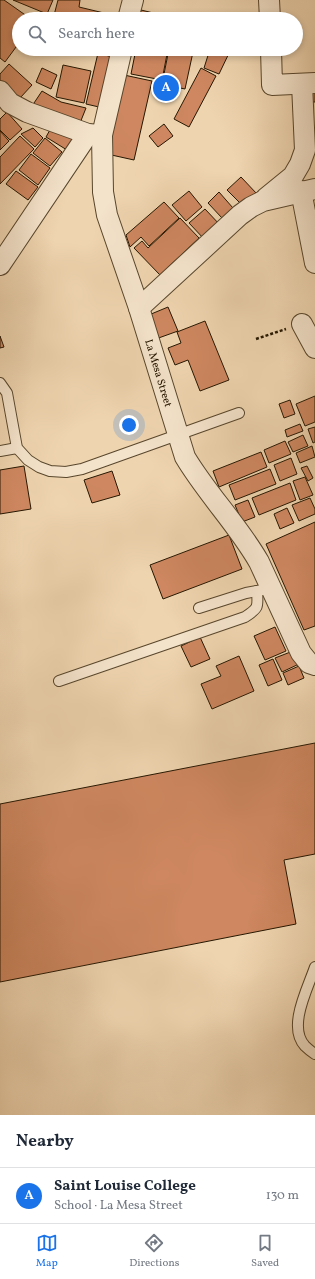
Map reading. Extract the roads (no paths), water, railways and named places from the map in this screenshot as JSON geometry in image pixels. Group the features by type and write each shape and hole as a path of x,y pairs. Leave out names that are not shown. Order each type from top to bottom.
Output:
{"street":[{"path":"130,12 133,0"},
{"path":"270,0 270,12"},
{"name":"La Mesa Street","path":"120,56 95,135 107,215 139,308 185,457 196,476 251,548 264,589 301,653 310,663 315,665"},
{"path":"263,201 293,176 300,164 305,150 309,83 272,86 271,56"},
{"path":"0,265 95,135 3,103"},
{"path":"139,308 240,215 251,207 263,201 308,190 315,263"},
{"path":"302,324 315,348"}],"lane":[{"path":"0,383 7,393 17,448 28,460 50,472 66,472 82,469 239,413"},
{"path":"0,451 17,448"},
{"path":"199,608 246,593 264,589"},
{"path":"59,681 245,617 257,608 264,589"},
{"path":"315,967 297,1018 300,1037 305,1046 315,1054"}],"place":[{"name":"Saint Louise College","path":"166,88"}]}
